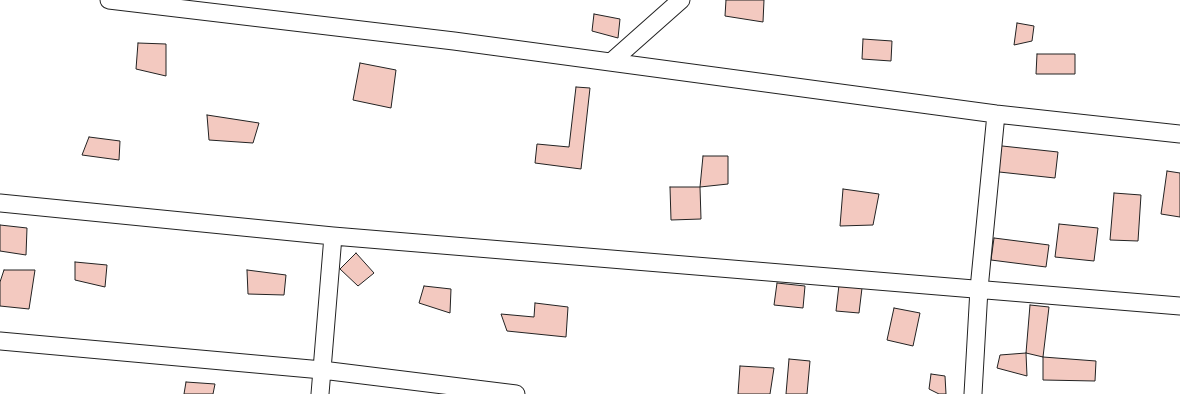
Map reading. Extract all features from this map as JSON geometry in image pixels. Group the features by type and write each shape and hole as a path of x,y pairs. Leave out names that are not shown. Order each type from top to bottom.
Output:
{"street":[{"path":"109,0 454,41 996,114 1180,134"},
{"path":"611,62 681,0"},
{"path":"973,394 979,289 996,114"},
{"path":"0,203 333,236 1180,306"},
{"path":"320,394 333,236"},
{"path":"0,341 322,370 516,394"}],"building":[{"path":"726,0 764,0 763,22 725,16"},
{"path":"594,14 620,19 618,38 592,31"},
{"path":"1017,23 1034,26 1032,41 1014,45"},
{"path":"863,39 892,41 891,61 862,59"},
{"path":"138,43 166,44 166,76 136,69"},
{"path":"1037,54 1075,54 1075,74 1036,74"},
{"path":"360,63 396,70 391,108 353,100"},
{"path":"576,87 590,88 581,169 535,163 537,144 569,147"},
{"path":"207,115 259,123 253,143 209,140"},
{"path":"89,137 120,141 119,160 82,155"},
{"path":"993,145 1058,152 1055,178 990,171"},
{"path":"703,156 728,156 728,184 700,187"},
{"path":"1167,171 1180,173 1180,217 1161,214"},
{"path":"670,187 700,187 701,219 671,220"},
{"path":"843,189 879,194 873,225 840,226"},
{"path":"1114,193 1141,195 1138,241 1110,240"},
{"path":"1059,224 1098,228 1094,261 1055,257"},
{"path":"0,225 27,228 26,255 0,251"},
{"path":"994,238 1049,245 1046,267 991,260"},
{"path":"356,253 374,273 358,286 340,269"},
{"path":"75,262 107,265 105,287 75,280"},
{"path":"4,270 35,270 29,309 0,306 0,282"},
{"path":"247,270 286,275 284,295 248,294"},
{"path":"777,283 805,286 803,308 774,305"},
{"path":"839,285 862,288 859,313 836,311"},
{"path":"424,286 451,289 450,313 419,303"},
{"path":"535,303 568,307 566,337 507,331 501,314 534,317"},
{"path":"1030,305 1049,307 1043,357 1026,353"},
{"path":"894,308 920,313 913,346 887,340"},
{"path":"1026,353 1027,376 997,368 1000,355"},
{"path":"1043,357 1096,361 1095,381 1043,380"},
{"path":"789,359 810,361 807,394 786,394"},
{"path":"740,366 774,368 770,394 738,394"},
{"path":"931,374 945,376 946,394 939,394 929,389"},
{"path":"186,382 215,384 213,394 184,394"}]}
